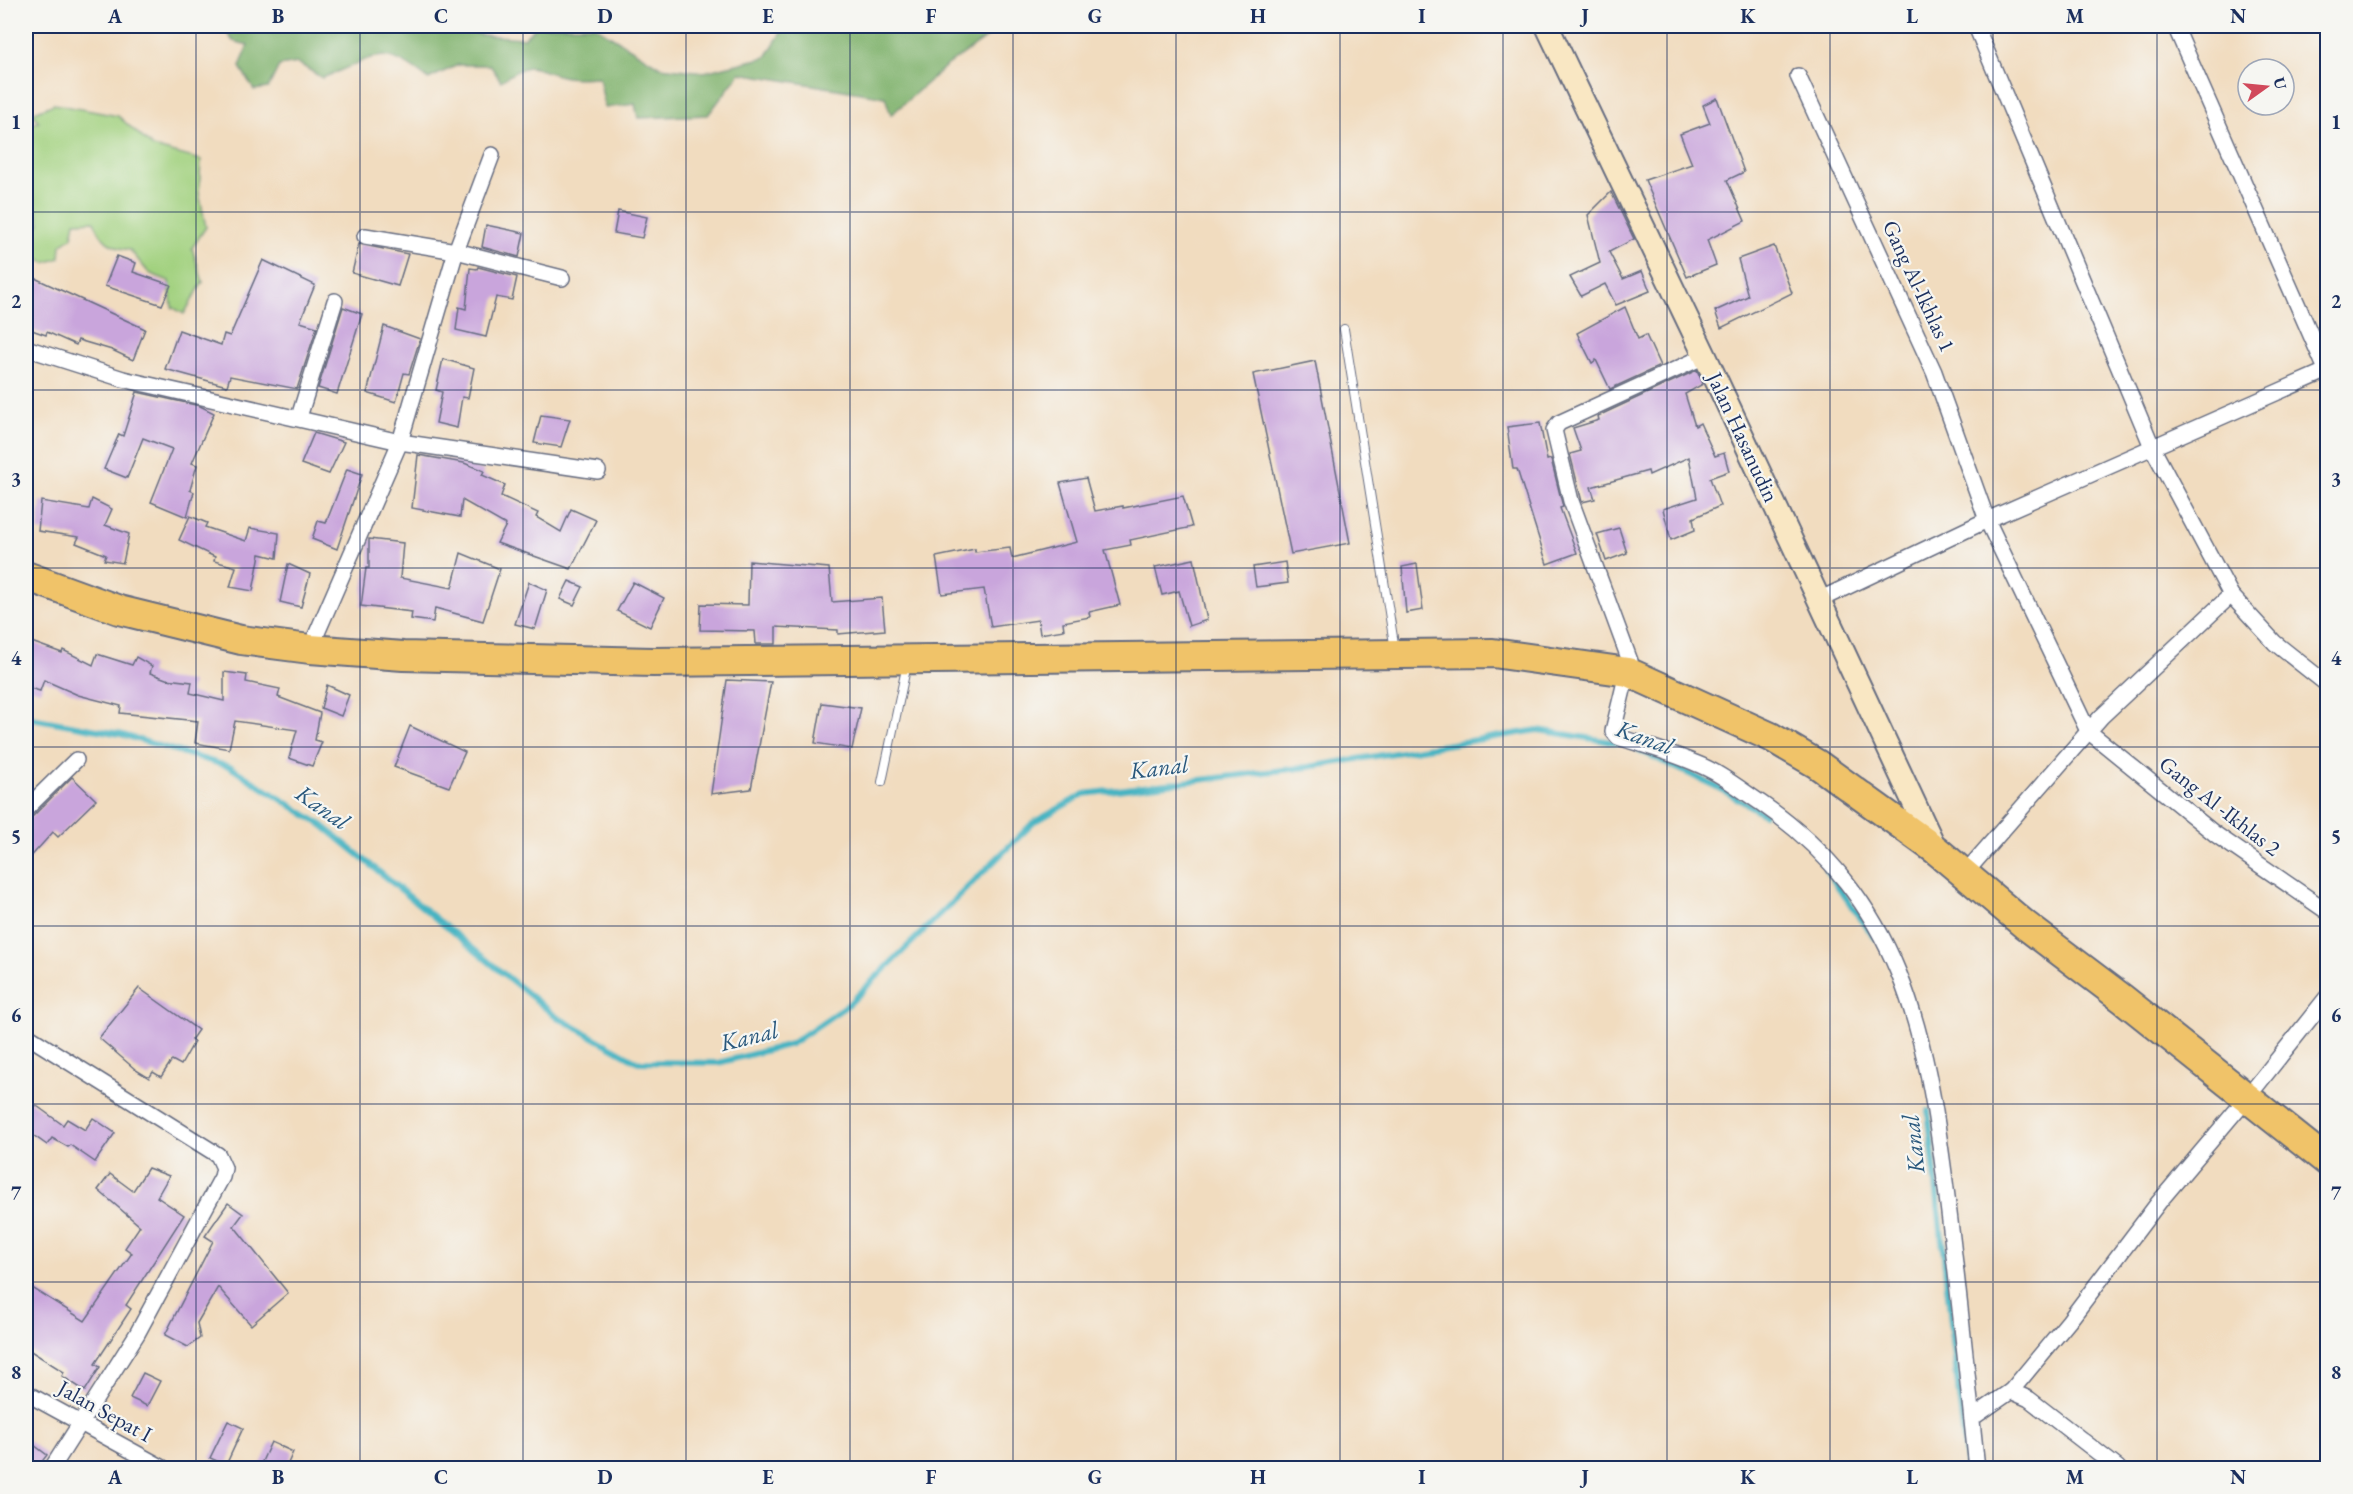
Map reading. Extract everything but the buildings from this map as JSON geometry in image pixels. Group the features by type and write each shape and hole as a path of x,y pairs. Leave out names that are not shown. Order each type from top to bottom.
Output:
{"highway":[{"path":"26,576 110,607 241,640 310,649 403,656 653,662 1209,657 1395,652 1493,653 1628,672 1771,737 1816,764 1936,850 2025,925 2123,999 2328,1162"}],"main road":[{"name":"Jalan Hasanudin","path":"1547,26 1705,356 1936,850"}],"street":[{"path":"1976,26 2153,449 2230,596 2275,643 2328,685"},
{"path":"1819,600 1988,520 2327,372 2175,26"},
{"name":"Gang Al-Ikhlas 1","path":"1798,76 1934,372 1988,520 2088,731"},
{"path":"310,649 400,441 456,251 492,155"},
{"path":"364,236 456,251 562,278"},
{"path":"299,417 335,301"},
{"path":"26,348 123,380 400,441 598,471"},
{"path":"1705,356 1559,423 1554,430 1571,501 1627,652 1628,672 1613,728 1614,734 1696,763 1723,778 1798,829 1849,884 1891,953 1908,993 1931,1080 1977,1468"},
{"path":"1965,873 2088,731 2230,596"},
{"name":"Gang Al -Ikhlas 2","path":"2088,731 2215,834 2328,912"},
{"path":"26,809 76,760"},
{"path":"1972,1418 2011,1391 2069,1321 2159,1202 2246,1099 2328,996"},
{"path":"26,1035 218,1155 224,1168 222,1177 137,1334 52,1468"},
{"path":"2011,1391 2029,1398 2118,1468"},
{"name":"Jalan Sepat I","path":"26,1393 163,1468"}],"lane":[{"path":"1344,329 1395,652"},
{"path":"882,782 908,660"}],"green space":[{"path":"222,26 460,26 481,35 524,38 537,26 595,26 660,67 704,72 766,57 785,26 1003,26 945,67 891,115 885,97 740,73 708,115 638,118 635,104 605,108 599,77 570,78 534,67 521,69 501,81 490,65 458,65 428,79 398,60 376,57 322,78 298,63 279,66 268,88 254,90 240,67 248,45 233,41"},
{"path":"54,104 118,116 153,147 201,160 199,193 206,227 192,248 203,282 184,314 172,307 169,281 149,273 130,250 107,242 94,221 75,222 72,237 61,245 60,258 45,263 27,254 28,238 40,223 26,173 26,125 39,122 32,113"}],"waterway":[{"name":"Kanal","path":"26,717 120,734 230,767 322,825 555,1016 638,1062 718,1063 791,1044 849,1004 1033,823 1084,794 1308,767 1538,730 1619,743"},
{"name":"Kanal","path":"1639,750 1719,788 1764,814"},
{"name":"Kanal","path":"1826,870 1875,938"},
{"name":"Kanal","path":"1928,1111 1967,1468"}]}
